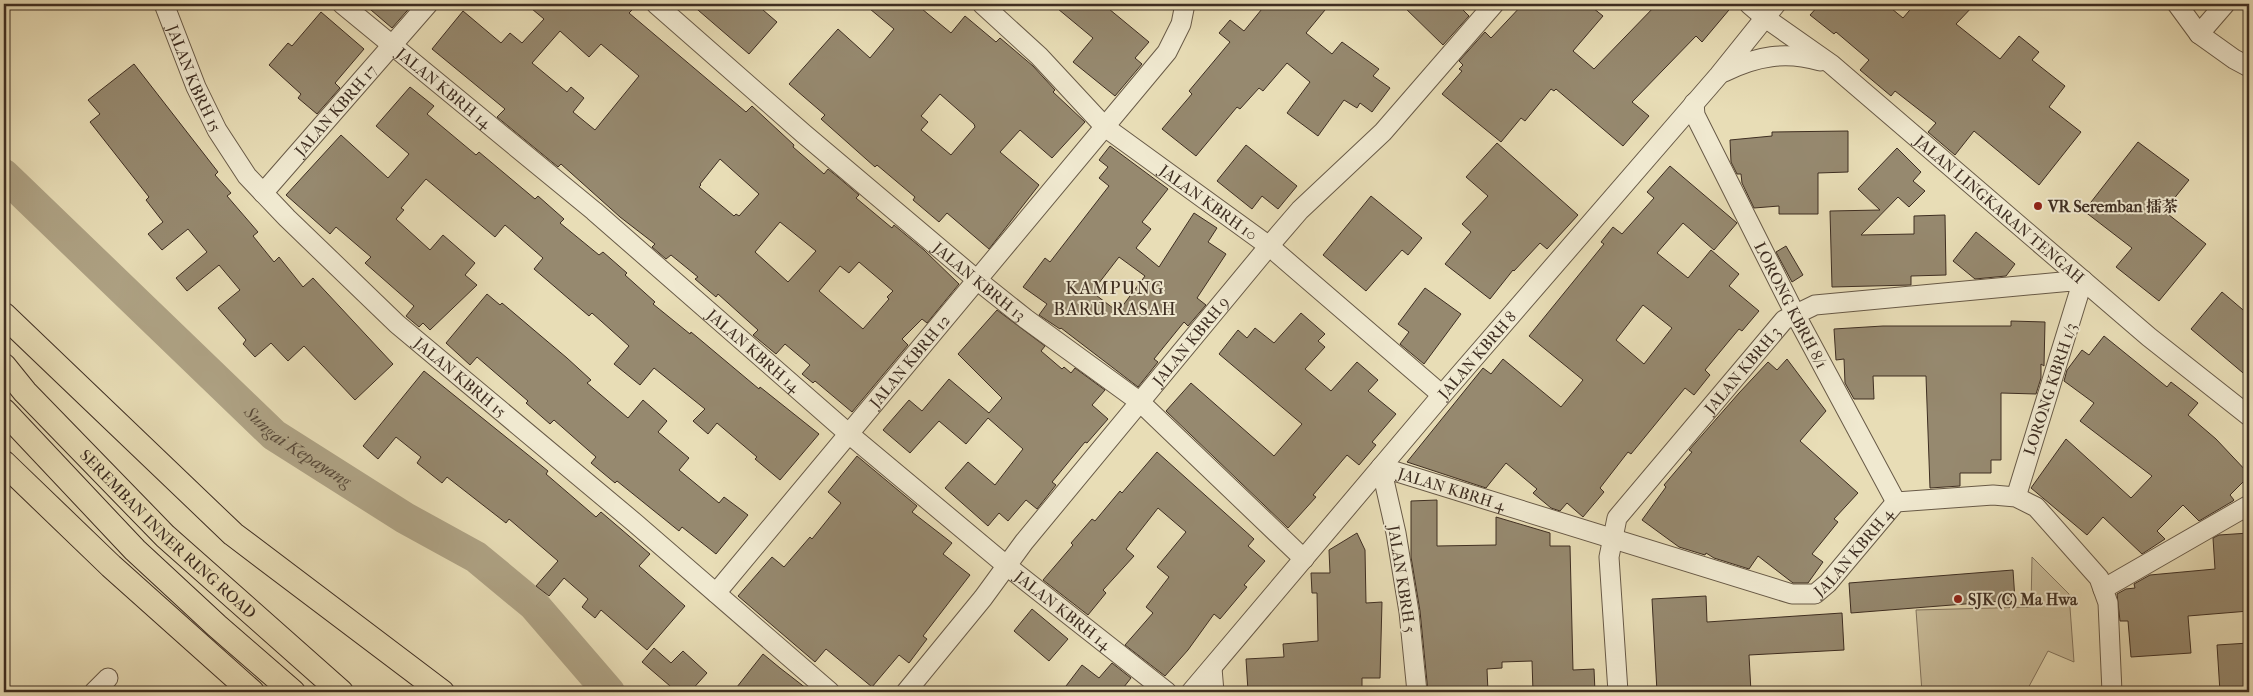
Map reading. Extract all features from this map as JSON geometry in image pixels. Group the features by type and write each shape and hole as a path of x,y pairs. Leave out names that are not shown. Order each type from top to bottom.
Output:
{"main road":[{"path":"4,315 233,534 442,692"},
{"name":"SEREMBAN INNER RING ROAD","path":"4,366 25,392 165,536 341,692"},
{"name":"SEREMBAN INNER RING ROAD","path":"4,411 135,550 293,692"},
{"path":"4,463 111,566 252,692"}],"street":[{"name":"JALAN KBRH 15","path":"164,4 196,87 217,130 248,176 263,192 397,324 518,424 830,692"},
{"name":"JALAN KBRH 14","path":"342,4 594,211 849,434 1007,566 1167,692"},
{"name":"JALAN KBRH 17","path":"263,192 428,4"},
{"name":"JALAN KBRH 13","path":"656,4 804,134 977,280 1026,319 1140,402 1304,559"},
{"name":"JALAN KBRH 10","path":"982,4 1039,56 1105,127 1269,246 1442,395"},
{"name":"JALAN KBRH 12","path":"716,593 1167,52 1181,24 1185,4"},
{"name":"JALAN KBRH 9","path":"906,692 1140,402 1269,246 1314,196 1383,132 1494,4"},
{"name":"JALAN LINGKARAN TENGAH","path":"1749,4 1770,11 2149,337 2249,416"},
{"path":"2177,4 2199,34 2234,59 2249,67"},
{"path":"2199,34 2225,4"},
{"name":"JALAN KBRH 8","path":"1191,692 1442,395 1719,75 1770,11"},
{"path":"1719,75 1745,62 1773,55 1802,56 1831,64"},
{"name":"LORONG KBRH 8/1","path":"1694,103 1695,115 1796,314 1896,502"},
{"name":"JALAN KBRH 3","path":"1618,692 1609,557 1617,518 1784,320 1815,304 2083,280"},
{"name":"LORONG KBRH 1/3","path":"2016,497 2083,280"},
{"name":"JALAN KBRH 4","path":"1381,467 1792,594 1815,594 1828,583 1896,502 1993,495 2016,497 2036,507 2099,578 2108,602 2112,692"},
{"name":"JALAN KBRH 5","path":"1381,467 1396,532 1408,603 1417,692"},
{"path":"2103,589 2249,505"},
{"path":"1212,668 1214,692"},
{"path":"94,692 108,678"}],"shaded area":[{"path":"2032,557 2069,594 2074,662 2048,651 2026,692 1922,692 1916,610 2031,607"}],"building":[{"path":"364,4 413,4 392,28"},
{"path":"526,4 638,4 629,13 746,112 752,106 794,145 793,147 824,174 828,169 838,177 859,195 856,198 892,228 894,225 924,250 959,284 927,323 922,319 902,339 908,345 852,412 815,381 813,383 802,374 810,365 785,344 776,354 753,335 758,330 718,294 716,297 695,279 698,277 671,255 666,259 652,247 655,244 620,217 561,164 558,167 497,117 505,109 432,49 463,11 501,43 510,33 522,43 544,19","holes":["560,31 589,57 601,44 639,76 595,130 573,112 584,98 571,87 567,92 532,63","720,159 759,194 739,216 736,214 734,216 699,187","780,222 816,251 788,282 755,252","859,262 893,291 887,297 889,299 863,329 819,291 840,266 849,273"]},
{"path":"691,4 756,4 777,22 749,54"},
{"path":"864,4 916,4 951,33 965,16 996,42 1000,38 1033,66 1055,90 1053,92 1085,122 1052,158 1020,130 1000,152 1039,185 989,249 947,213 939,222 913,200 915,197 877,165 875,167 821,119 825,115 789,84 838,29 870,58 894,29","holes":["940,94 975,127 951,155 921,130 928,122 921,116"]},
{"path":"1052,4 1103,4 1149,42 1135,58 1142,64 1115,96 1073,62 1093,38"},
{"path":"1266,4 1330,4 1306,33 1332,54 1342,42 1379,69 1373,76 1390,88 1372,112 1360,103 1357,108 1344,100 1318,136 1287,113 1310,82 1287,63 1263,91 1259,88 1240,109 1237,107 1196,156 1162,129 1192,94 1189,91 1230,42 1219,33 1230,20 1244,31"},
{"path":"1401,4 1457,4 1469,16 1443,45"},
{"path":"1523,4 1588,4 1603,16 1573,51 1594,69 1657,4 1734,4 1702,42 1696,36 1632,102 1649,116 1623,146 1556,89 1554,91 1551,89 1525,121 1521,118 1501,142 1442,94 1462,71 1459,69 1463,65 1459,61 1485,32 1491,38"},
{"path":"1820,4 1886,4 1903,18 1915,4 1975,4 1956,24 2000,59 2019,36 2039,52 2032,60 2065,86 2049,107 2081,132 2039,185 1974,131 1955,155 1928,132 1936,123 1895,91 1891,96 1860,70 1869,60 1836,32 1834,34 1810,15"},
{"path":"321,12 364,49 335,83 340,88 317,114 298,98 301,94 269,65 288,43 292,46"},
{"path":"134,64 218,172 215,175 231,193 227,196 258,232 253,236 274,262 279,257 303,287 313,278 393,364 355,400 304,346 288,361 271,343 255,357 243,344 246,340 218,308 240,290 219,265 187,291 176,278 207,252 188,229 162,250 148,234 163,222 146,200 149,197 90,122 100,114 88,100"},
{"path":"410,87 434,106 427,114 476,155 479,152 535,199 538,196 564,219 560,223 599,255 603,252 627,273 625,275 655,302 653,304 690,334 691,332 759,389 760,387 819,434 780,480 755,459 757,457 717,423 708,434 693,421 705,409 654,368 640,385 614,364 629,346 592,313 589,316 534,269 543,258 505,225 495,237 426,179 401,208 404,210 396,219 430,250 443,235 475,263 465,275 477,285 430,330 423,323 419,327 406,316 414,306 365,263 371,257 336,227 330,234 286,195 341,135 388,178 409,154 376,126"},
{"path":"1848,131 1848,172 1818,173 1818,214 1779,214 1779,206 1754,208 1742,183 1741,174 1737,174 1731,162 1730,140 1772,136 1772,132"},
{"path":"2138,142 2189,180 2164,211 2206,244 2159,301 2116,267 2132,248 2084,211"},
{"path":"1497,143 1578,215 1547,249 1540,243 1513,270 1490,299 1445,264 1471,232 1462,224 1488,196 1466,177"},
{"path":"1246,145 1297,186 1278,209 1262,196 1252,209 1217,181"},
{"path":"1110,146 1168,189 1142,222 1151,229 1136,248 1159,267 1194,213 1217,228 1208,242 1226,254 1197,298 1206,305 1188,326 1184,322 1154,359 1158,362 1138,387 1061,328 1039,315 1047,304 1023,287 1045,258 1050,262 1109,186 1099,178 1108,167 1099,160","holes":["1119,257 1145,276 1118,312 1092,292"]},
{"path":"1897,148 1921,172 1913,181 1925,191 1909,207 1898,197 1861,235 1914,234 1914,216 1945,215 1946,275 1911,276 1911,285 1832,287 1830,211 1880,210 1858,189"},
{"path":"1670,166 1737,223 1714,250 1683,223 1657,253 1688,278 1711,250 1739,274 1729,286 1759,311 1742,331 1739,329 1705,370 1710,375 1694,395 1685,388 1631,454 1628,452 1600,488 1604,492 1583,517 1567,503 1560,511 1551,508 1533,493 1537,489 1506,463 1486,488 1407,462 1483,368 1491,374 1503,359 1561,407 1583,380 1529,336 1604,244 1601,242 1613,227 1622,234 1654,198 1647,192","holes":["1643,305 1672,328 1644,364 1616,340"]},
{"path":"1371,196 1422,238 1408,255 1402,250 1366,291 1323,255"},
{"path":"1976,232 2015,264 2006,276 1975,279 1953,261"},
{"path":"1786,246 1803,275 1792,282 1776,252"},
{"path":"1425,288 1461,314 1424,364 1400,344 1409,332 1398,324"},
{"path":"2222,292 2249,315 2249,378 2191,329"},
{"path":"487,294 500,305 502,303 567,358 591,380 587,383 628,418 643,400 667,421 658,432 689,458 679,470 719,503 724,497 748,515 716,554 682,527 679,531 617,481 615,483 591,463 596,457 554,420 550,424 526,403 528,401 477,357 470,365 446,343"},
{"path":"997,310 1045,346 1041,351 1062,369 1064,367 1071,373 1075,368 1105,390 1092,405 1108,419 1087,443 1085,442 1052,482 1056,485 1037,509 1026,500 1008,521 999,513 988,526 945,488 968,462 995,485 1023,449 988,418 966,444 939,421 910,453 883,430 909,400 922,411 949,379 989,413 1002,398 958,354"},
{"path":"1301,313 1325,334 1318,341 1325,347 1305,369 1331,391 1357,362 1378,380 1368,391 1396,414 1372,442 1376,445 1359,465 1347,455 1313,495 1316,497 1288,528 1166,411 1191,383 1274,456 1302,424 1219,354 1238,330 1247,338 1255,328 1274,343"},
{"path":"2011,321 2045,322 2044,366 2041,364 2041,378 2036,394 2001,393 2001,460 1991,460 1991,473 1960,473 1960,486 1930,488 1926,376 1873,376 1874,399 1854,399 1845,383 1844,359 1836,360 1834,329 1883,326 2011,326"},
{"path":"2104,336 2167,387 2171,382 2198,403 2188,415 2216,439 2249,474 2230,495 2233,501 2199,521 2183,505 2157,531 2165,539 2142,554 2103,517 2087,535 2031,488 2066,439 2131,498 2152,476 2080,421 2094,403 2064,381 2067,370 2082,350 2089,355"},
{"path":"1787,359 1826,411 1800,441 1858,493 1834,519 1838,522 1812,554 1823,562 1808,583 1793,583 1758,556 1749,569 1714,558 1706,553 1705,555 1679,547 1642,520 1666,487 1664,485 1692,452 1689,450 1739,393 1768,362 1777,370"},
{"path":"424,371 548,471 546,474 596,517 601,512 650,554 639,566 685,606 647,650 601,610 595,618 582,607 588,599 564,578 549,596 536,586 558,561 509,519 506,523 447,477 442,483 417,463 421,457 396,437 378,459 363,446"},
{"path":"1157,452 1254,539 1248,546 1265,561 1244,585 1247,587 1220,619 1214,614 1188,650 1165,676 1125,645 1153,613 1146,607 1169,577 1157,567 1186,532 1158,508 1126,549 1134,556 1103,590 1106,593 1088,615 1043,580 1092,519 1095,521"},
{"path":"857,456 917,506 912,512 952,543 943,554 970,575 923,636 927,639 909,663 899,655 872,687 826,649 815,662 738,596 772,557 784,567 810,537 812,539 841,503 828,492"},
{"path":"1437,500 1437,546 1496,545 1496,517 1550,533 1550,546 1570,546 1573,670 1594,669 1595,692 1533,692 1532,661 1502,662 1502,668 1487,669 1488,692 1428,692 1420,611 1411,557 1411,501"},
{"path":"1357,533 1365,550 1366,603 1382,602 1380,678 1362,678 1362,692 1305,692 1305,688 1248,691 1246,659 1284,657 1283,644 1318,641 1317,593 1312,593 1311,573 1330,573 1329,550"},
{"path":"2249,533 2249,611 2188,616 2191,653 2131,657 2128,621 2120,621 2117,594 2126,589 2135,588 2134,584 2150,575 2215,569 2213,538 2219,535"},
{"path":"2013,570 2015,600 1851,613 1849,583"},
{"path":"1706,596 1707,622 1842,613 1844,650 1749,655 1751,692 1657,692 1652,599"},
{"path":"1032,609 1068,639 1049,661 1014,631"},
{"path":"2249,643 2249,692 2220,692 2217,645"},
{"path":"654,648 671,663 683,651 707,673 690,692 677,692 642,662"},
{"path":"763,654 780,668 811,692 733,692"},
{"path":"1112,663 1131,678 1120,692 1074,692 1066,686 1082,665 1099,678"}],"waterway":[{"name":"Sungai Kepayang","path":"4,175 274,435 405,518 476,557 534,605 609,692"}],"place":[{"name":"VR Seremban 擂茶","path":"2038,206"},
{"name":"SJK (C) Ma Hwa","path":"1958,599"}],"district":[{"name":"KAMPUNG BARU RASAH","path":"1115,298"}]}
